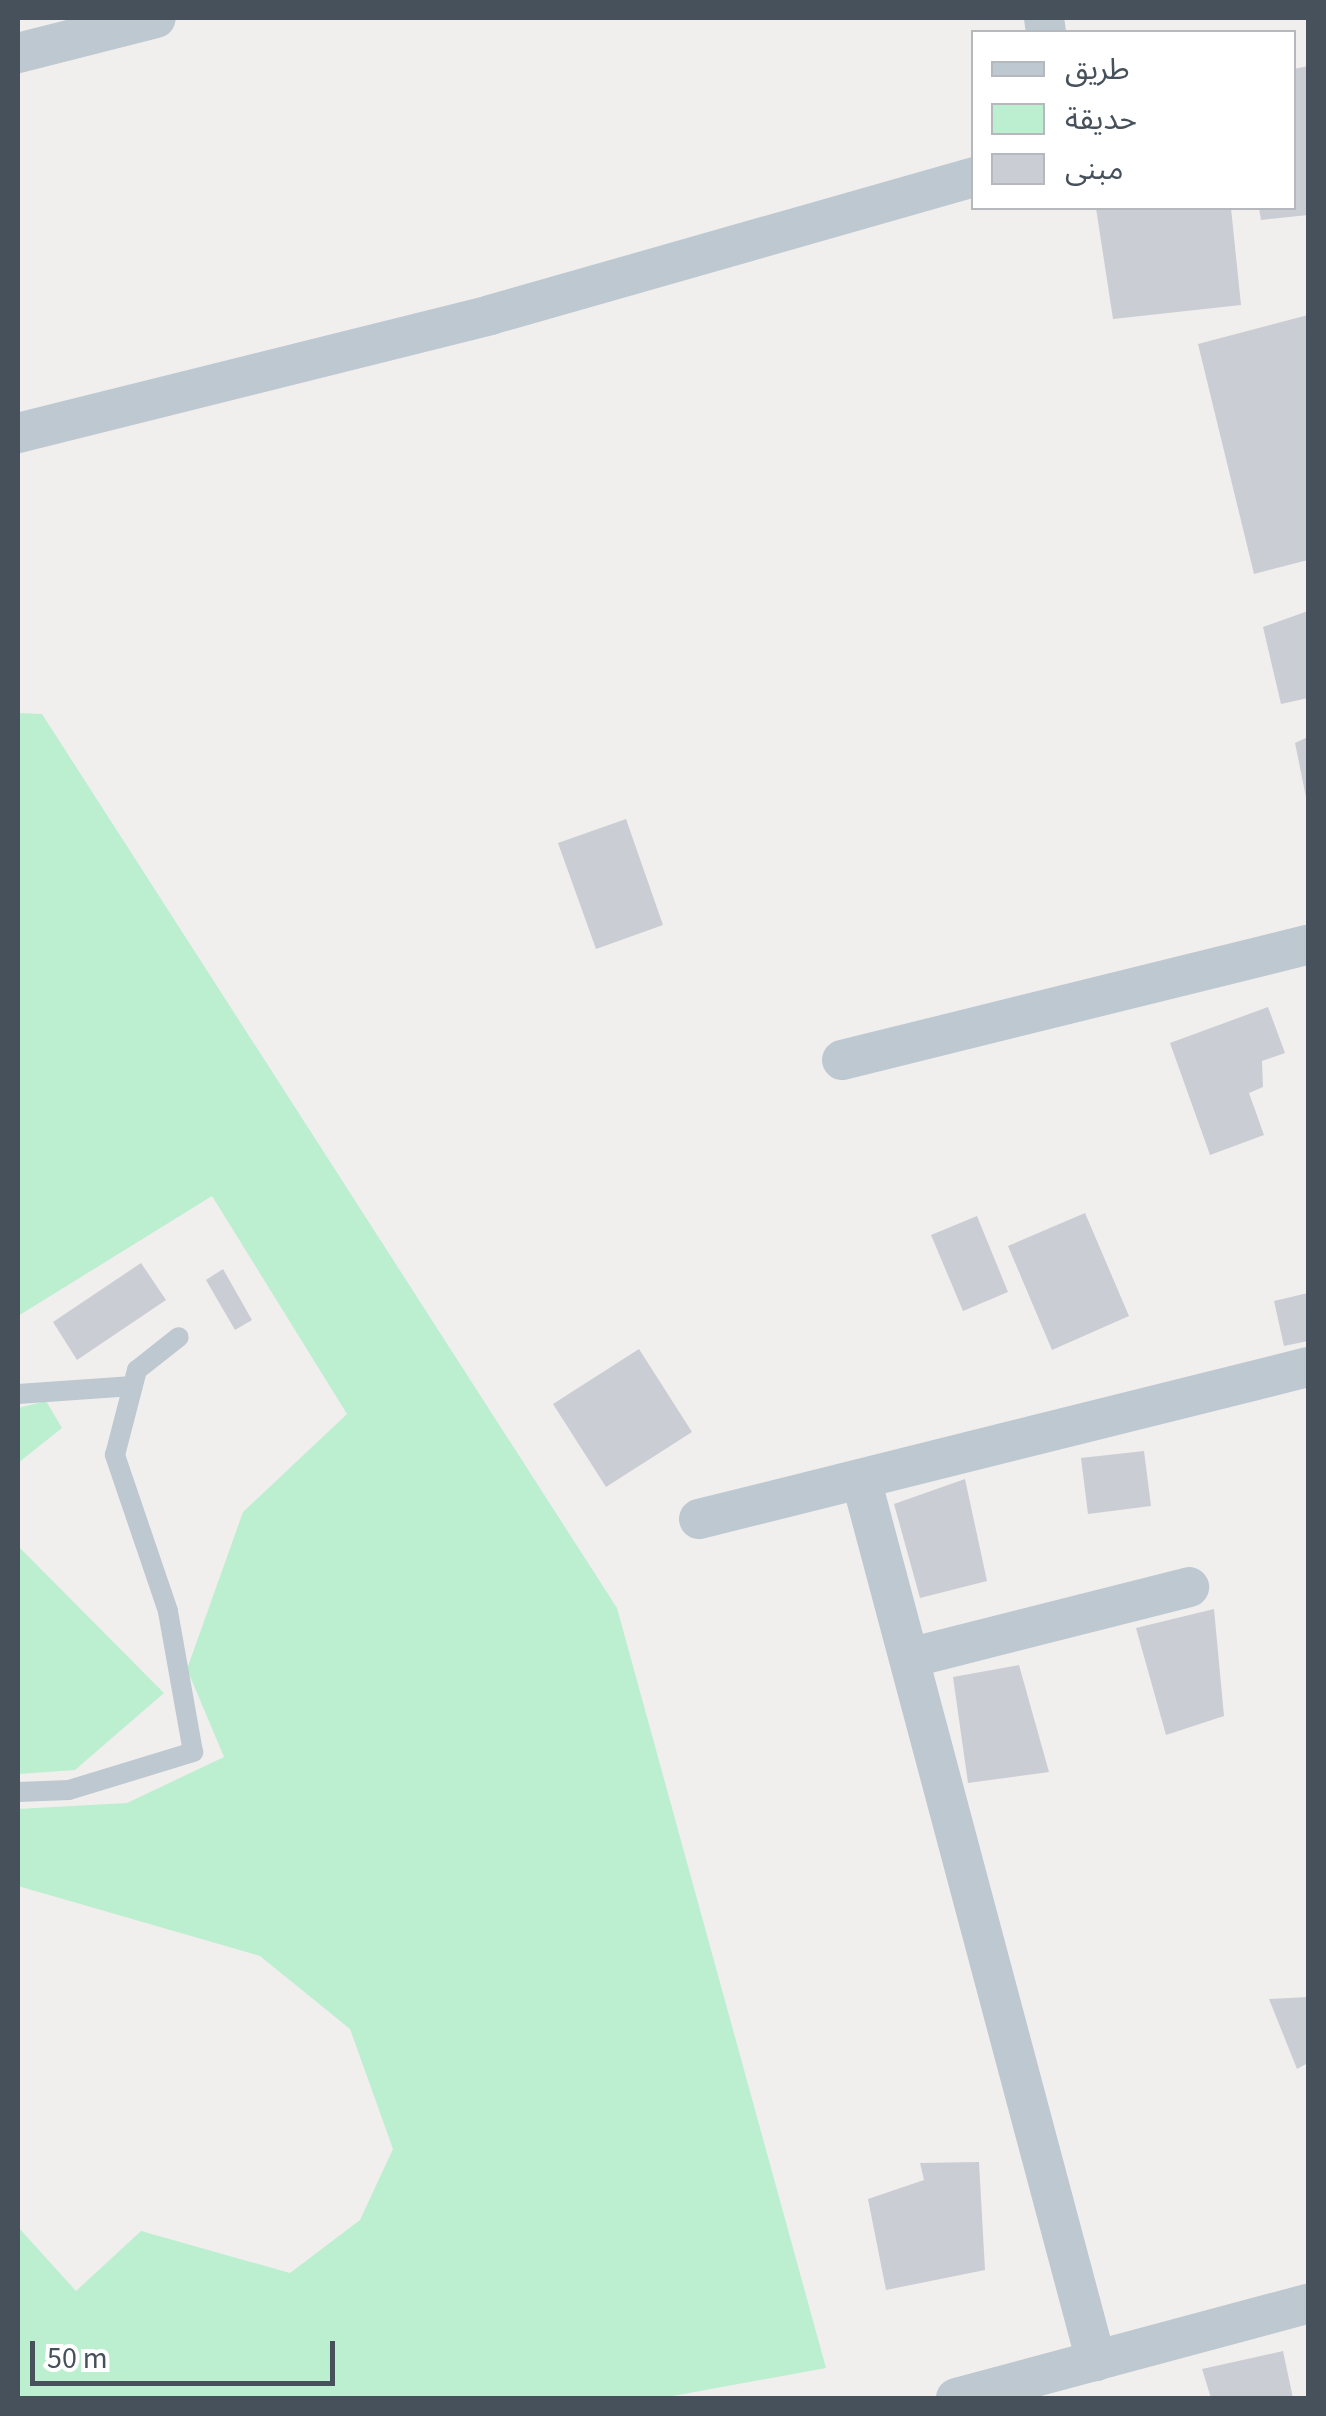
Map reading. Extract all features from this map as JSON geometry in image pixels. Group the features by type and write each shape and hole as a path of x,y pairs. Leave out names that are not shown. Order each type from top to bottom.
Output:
{"street":[{"path":"18,53 156,18"},
{"path":"18,433 490,315 971,178"},
{"path":"842,1060 1308,945"},
{"path":"699,1519 1308,1368"},
{"path":"861,1479 1096,2361"},
{"path":"909,1658 1188,1588"},
{"path":"956,2398 1308,2304"}],"lane":[{"path":"18,1792 69,1790 193,1752 168,1611 115,1455 138,1370 178,1337"},
{"path":"18,1394 133,1386"}],"green space":[{"path":"18,713 42,714 617,1608 826,2368 662,2398 18,2398 18,2227 76,2291 141,2231 290,2273 360,2220 393,2149 350,2029 260,1956 18,1886 18,1809 127,1803 224,1757 187,1669 243,1512 347,1414 212,1196 18,1316"},
{"path":"46,1401 62,1428 18,1463 18,1408"},
{"path":"18,1546 164,1693 75,1770 18,1774"}],"building":[{"path":"1308,66 1308,215 1261,220 1259,210 1296,210 1296,69"},
{"path":"1096,210 1231,210 1241,305 1113,319"},
{"path":"1308,315 1308,560 1254,574 1198,344"},
{"path":"1308,611 1308,698 1281,704 1263,627"},
{"path":"1308,737 1308,807 1295,743"},
{"path":"626,819 663,925 596,949 558,843"},
{"path":"1268,1007 1285,1053 1262,1061 1263,1087 1249,1093 1264,1135 1210,1155 1170,1043"},
{"path":"1085,1213 1129,1316 1052,1350 1008,1246"},
{"path":"977,1216 1008,1292 963,1311 931,1235"},
{"path":"141,1263 166,1300 77,1360 53,1322"},
{"path":"223,1269 252,1320 235,1330 206,1280"},
{"path":"1308,1293 1308,1341 1284,1346 1274,1301"},
{"path":"639,1349 692,1432 606,1487 553,1404"},
{"path":"1144,1451 1151,1506 1088,1514 1081,1458"},
{"path":"965,1479 987,1581 920,1598 894,1504"},
{"path":"1214,1609 1224,1716 1166,1735 1136,1628"},
{"path":"1019,1665 1049,1772 968,1783 953,1677"},
{"path":"1308,1997 1308,2063 1297,2069 1269,1999"},
{"path":"979,2162 985,2270 886,2290 868,2199 924,2180 920,2163"},
{"path":"1283,2351 1293,2398 1211,2398 1202,2369"}]}
